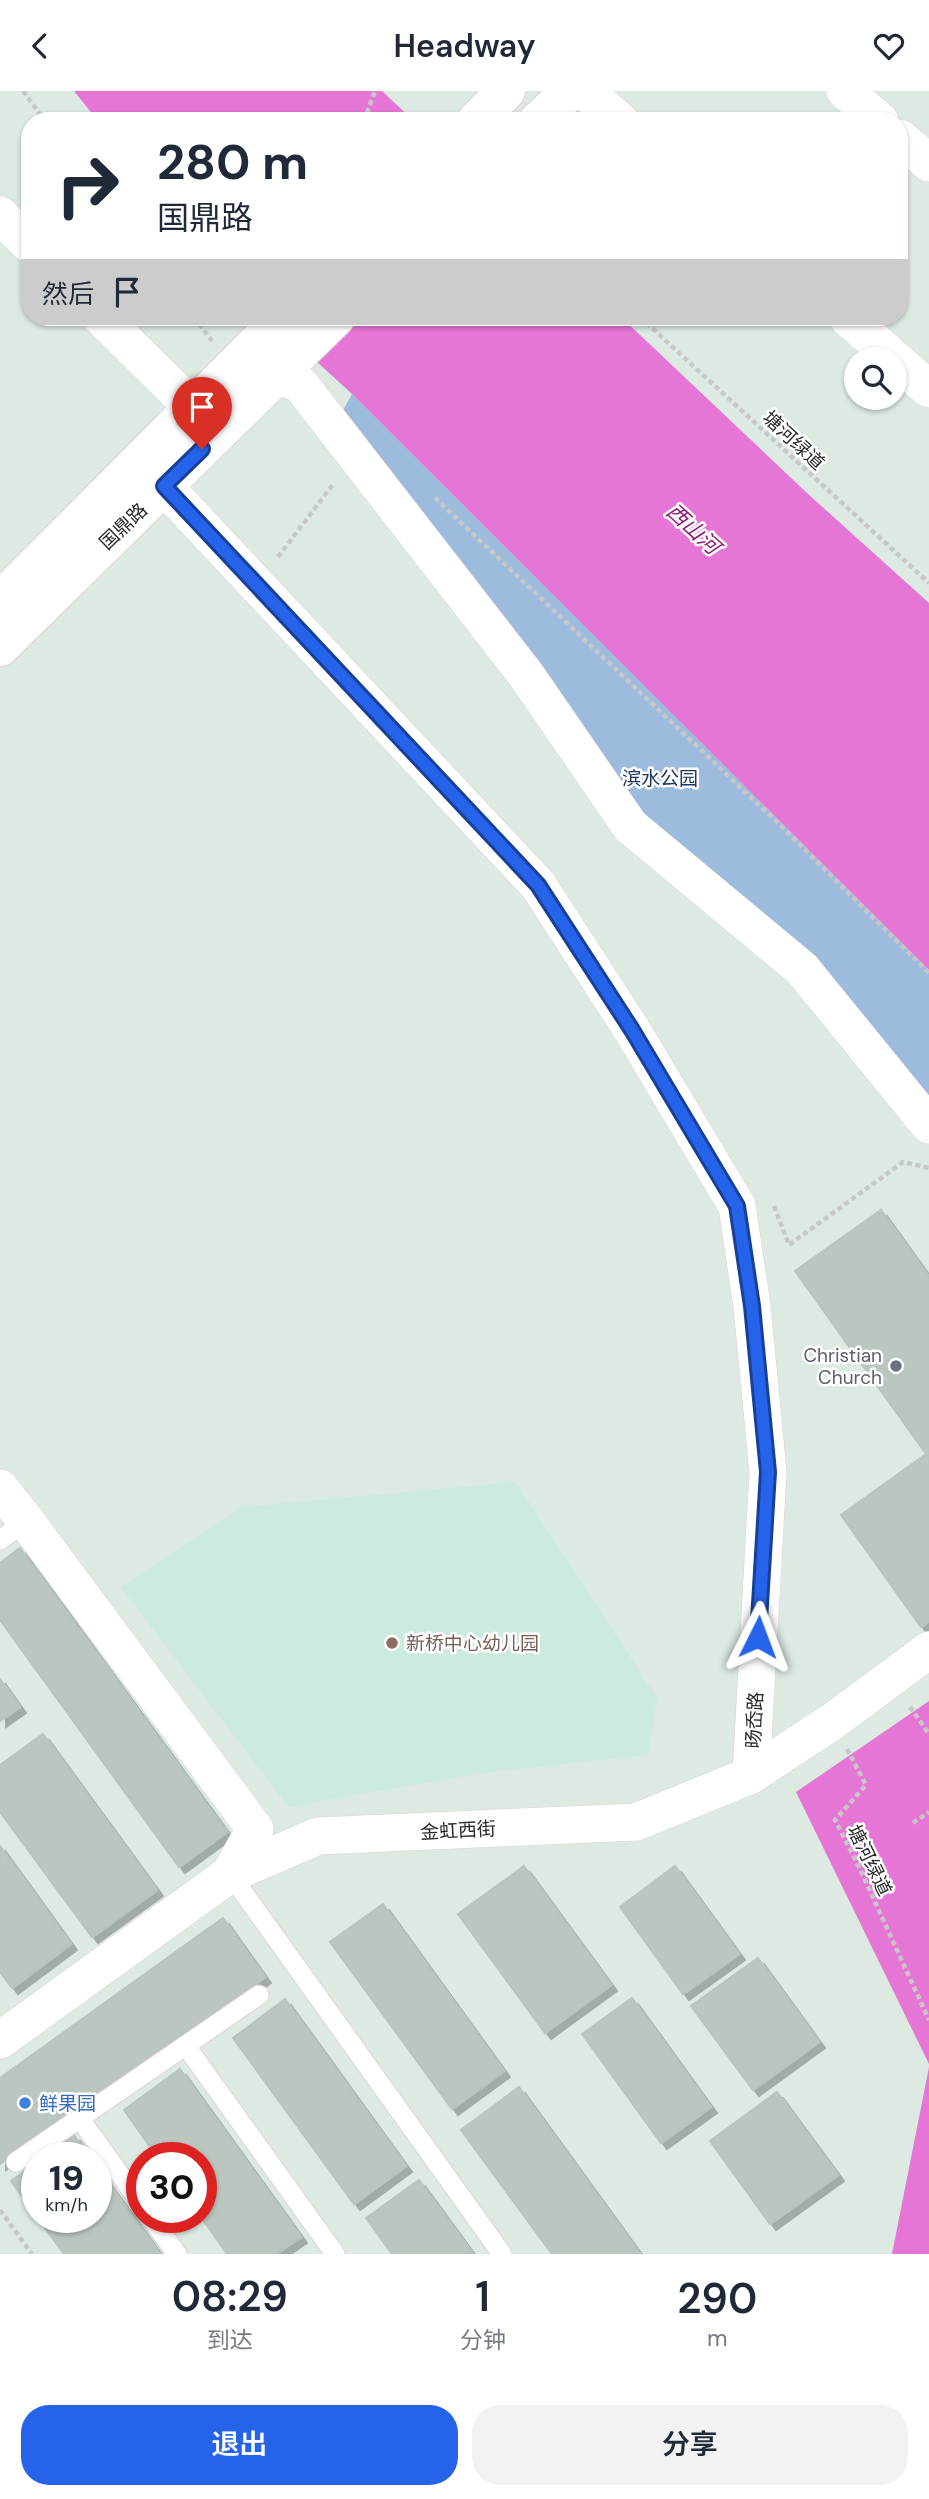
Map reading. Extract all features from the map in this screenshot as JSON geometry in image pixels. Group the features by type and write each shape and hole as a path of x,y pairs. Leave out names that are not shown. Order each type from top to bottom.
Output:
{"main road":[{"path":"485,112 506,91"},
{"path":"548,112 570,91"},
{"name":"国鼎路","path":"0,647 164,486 264,363 279,326"},
{"name":"国鼎路","path":"0,601 193,408 322,326"}],"street":[{"path":"585,91 610,112"},
{"path":"845,91 870,112"},
{"path":"908,145 929,163"},
{"path":"0,215 21,236"},
{"path":"111,326 193,408"},
{"path":"857,326 929,389"},
{"path":"264,363 300,384 526,675 630,826 802,969 929,1125"},
{"name":"旸岙路","path":"164,486 538,885 632,1030 737,1206 752,1306 768,1472 751,1775"},
{"path":"0,1489 13,1530 255,1829 230,1874"},
{"name":"金虹西街","path":"4,2029 230,1874 318,1836 636,1822 751,1775 833,1721 929,1650"}],"lane":[{"path":"230,1874 502,2254"},
{"path":"16,2162 259,1995"},
{"path":"186,2046 335,2254"},
{"path":"80,2119 126,2183"},
{"path":"162,2233 177,2254"}],"path":[{"path":"23,91 38,112"},
{"path":"367,112 375,91"},
{"name":"塘河绿道","path":"650,326 929,583"},
{"path":"426,489 779,824 929,973"},
{"name":"塘河绿道","path":"833,1721 866,1785 835,1820 929,2020"},
{"path":"913,1823 929,1812"},
{"path":"0,2210 32,2254"}],"shaded area":[{"name":"新桥中心幼儿园","path":"516,1482 657,1698 648,1755 481,1773 288,1807 121,1587 242,1507"}],"green space":[{"name":"滨水公园","path":"352,394 929,970 929,1138 801,948 617,815 342,412"}],"water":[{"path":"74,91 382,91 404,112 91,112"},
{"name":"西山河","path":"278,326 631,326 807,493 929,603 929,970 352,394"},
{"path":"929,1701 929,2064 796,1792"},
{"path":"929,2067 929,2254 892,2254"}],"building":[{"name":"Christian Church","path":"881,1210 929,1277 929,1621 921,1627 841,1515 926,1454 795,1271"},
{"path":"20,1548 227,1832 179,1867 0,1620 0,1563"},
{"path":"0,1679 20,1707 0,1721"},
{"path":"43,1734 157,1890 92,1937 0,1812 0,1765"},
{"path":"0,1846 71,1944 12,1988 0,1972"},
{"path":"524,1866 611,1985 545,2033 458,1914"},
{"path":"675,1866 739,1954 683,1994 620,1907"},
{"path":"383,1904 504,2071 452,2109 330,1942"},
{"path":"223,1918 265,1977 31,2142 21,2142 21,2149 0,2164 0,2078"},
{"path":"758,1958 819,2042 753,2090 691,2006"},
{"path":"632,1998 711,2107 661,2143 582,2034"},
{"path":"285,1999 406,2166 354,2204 233,2038"},
{"path":"180,2069 301,2237 276,2254 227,2254 212,2233 217,2233 217,2142 147,2142 124,2110"},
{"path":"519,2087 640,2254 552,2254 461,2130"},
{"path":"777,2092 838,2175 770,2224 710,2141"},
{"path":"74,2135 79,2142 65,2142"},
{"path":"21,2174 21,2195 11,2181"},
{"path":"419,2180 473,2254 392,2254 366,2218"},
{"path":"112,2188 126,2207 126,2233 145,2233 160,2254 64,2254 49,2233 112,2233"}],"place":[{"name":"Christian Church","path":"896,1366"},
{"name":"新桥中心幼儿园","path":"392,1643"},
{"name":"鲜果园","path":"25,2103"}],"route":[{"path":"202,449 164,486 538,885 632,1030 737,1206 752,1306 768,1472 758,1637"}]}
